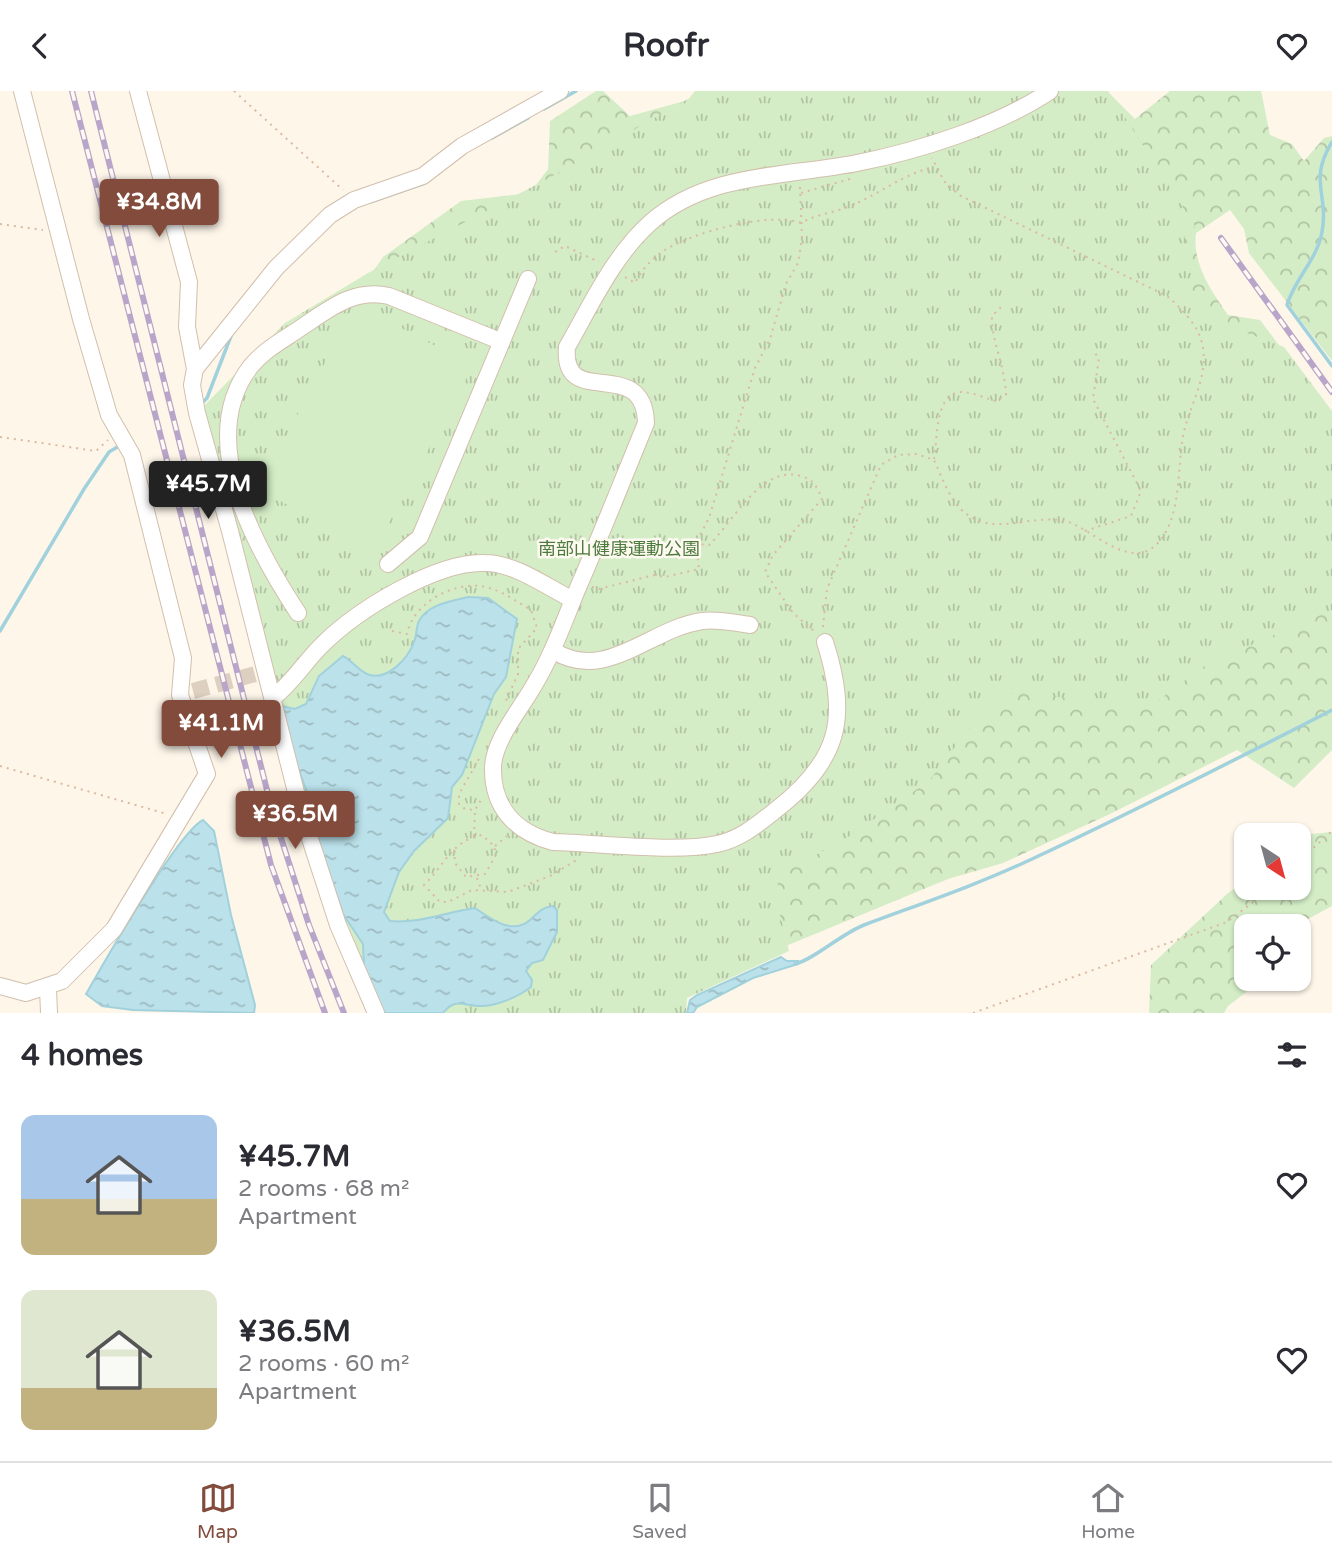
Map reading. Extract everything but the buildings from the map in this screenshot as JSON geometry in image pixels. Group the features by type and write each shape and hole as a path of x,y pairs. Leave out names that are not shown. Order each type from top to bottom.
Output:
{"street":[{"path":"0,986 26,993 48,988 62,981 114,929 207,774 187,693 183,658 168,590 132,454 109,415 22,91"},
{"path":"376,1013 338,925 300,808 191,385 195,369 276,268 330,215 354,200 423,176 462,146 560,91"},
{"path":"825,642 838,693 831,741 816,774 805,787 737,837 717,844 688,846 553,842 533,837 518,828 500,806 494,788 493,763 500,742 554,652 646,423 646,406 639,394 626,386 587,382 573,373 566,358 568,347 613,269 635,238 652,221 693,195 744,179 857,163 927,145 1018,109 1050,91"},
{"path":"144,95 189,282 187,327 195,369"},
{"path":"388,564 420,537 528,279"},
{"path":"298,614 248,528 230,452 228,421 234,397 251,367 266,351 338,303 372,292 389,296 500,341"},
{"path":"273,698 295,680 322,644 352,620 439,571 484,562 510,568 573,600"},
{"path":"554,652 582,663 598,662 682,626 703,621 750,625"},
{"path":"48,988 49,1013"}],"path":[{"path":"234,91 354,200"},
{"path":"927,145 935,167 958,195 1167,296 1182,309 1202,341 1201,382 1184,435 1168,526 1156,545 1140,552 1121,551 1067,521 1038,519 984,524 968,516 953,501 934,460 943,403 951,395 962,392 995,401 1006,395 1003,364 992,331 992,316 1004,304"},
{"path":"801,223 818,213 859,202 919,170 935,167"},
{"path":"581,583 599,589 654,575 665,577 699,569 698,539 709,518 755,368 770,339 786,284 798,263 801,223 798,172"},
{"path":"555,252 565,246 635,283 643,269 659,254 692,236 772,219 788,218 801,223"},
{"path":"0,224 58,233"},
{"path":"1084,532 1131,516 1141,491 1093,399 1099,358 1092,350"},
{"path":"0,437 96,451 119,430"},
{"path":"825,642 822,615 827,589 881,465 898,455 916,453 934,460"},
{"path":"700,544 709,545 757,489 774,478 791,473 807,478 818,487 821,499 773,555 765,572 793,613 825,642"},
{"path":"392,631 407,634 414,614 422,605 465,587 480,586 494,590 531,610 537,628 518,649 517,674 501,712"},
{"path":"475,810 465,809 459,804 459,794 481,755"},
{"path":"0,766 182,818"},
{"path":"474,837 475,810 494,788"},
{"path":"494,846 518,828"},
{"path":"1311,850 1332,831"},
{"path":"454,850 452,856 466,877 477,877 492,864 496,855 494,846 482,835 474,837 445,855 424,885 440,902 448,902 472,890 508,892 550,876 582,857"},
{"path":"477,877 482,890"},
{"path":"973,1013 1218,926 1255,900"}],"green space":[{"path":"596,91 603,91 630,116 688,100 695,91 965,91 366,282 383,257 461,201 530,193 548,169 550,121"},
{"name":"南部山健康運動公園","path":"702,91 1108,91 1195,226 1184,237 1197,270 1191,293 1207,318 1284,347 1332,411 1332,610 1207,664 1152,705 1096,703 1017,690 984,709 929,781 848,837 778,876 777,903 789,951 687,998 686,1013 376,1013 338,925 197,413 285,323 368,273 549,178"},
{"path":"1107,91 1135,119 1170,91 1261,91 1270,135 1292,144 1304,161 1324,138 1332,136 1332,361 1249,253 1244,229 1230,210 1196,233 1196,244 1204,276 1228,315 1260,320 1332,416 1332,750 1294,788 1237,750 1108,815 1003,863 948,879 781,948 570,853"},
{"path":"356,304 473,366 374,551 258,489"},
{"path":"1332,832 1332,906 1311,917 1311,914 1234,914 1234,991 1248,991 1228,1006 1224,1013 1149,1013 1151,965 1234,889 1234,900 1311,900 1311,834"}],"water":[{"path":"468,597 488,598 517,619 506,677 494,694 462,775 452,787 448,818 414,851 399,872 384,912 390,921 401,921 475,908 501,924 516,926 530,920 543,909 553,906 557,910 557,932 543,960 532,963 526,971 532,980 531,987 513,998 485,1006 455,1004 443,1013 383,1013 364,966 363,944 343,914 310,817 310,800 294,757 282,706 295,709 306,704 319,676 343,656 370,675 377,676 391,671 411,648 423,615 441,604"},
{"path":"203,820 214,831 231,915 255,1005 254,1013 133,1010 102,1006 86,994 176,848"},
{"path":"781,957 787,961 798,961 798,964 753,978 697,1007 693,1013 687,1013 690,1000 697,995"}],"waterway":[{"path":"544,109 576,91"},
{"path":"492,138 528,118"},
{"path":"1332,142 1321,167 1322,232 1311,260 1287,305 1332,366"},
{"path":"370,202 425,183"},
{"path":"203,402 207,398 231,336"},
{"path":"0,631 84,489 109,452 119,446"},
{"path":"795,964 864,925 990,877 1070,841 1332,710"}],"tunnel":[{"path":"193,691 259,673"}],"railway":[{"path":"72,91 271,865 325,1013"},
{"path":"91,91 272,810 309,925 344,1013"},
{"path":"1221,238 1332,392"}]}
